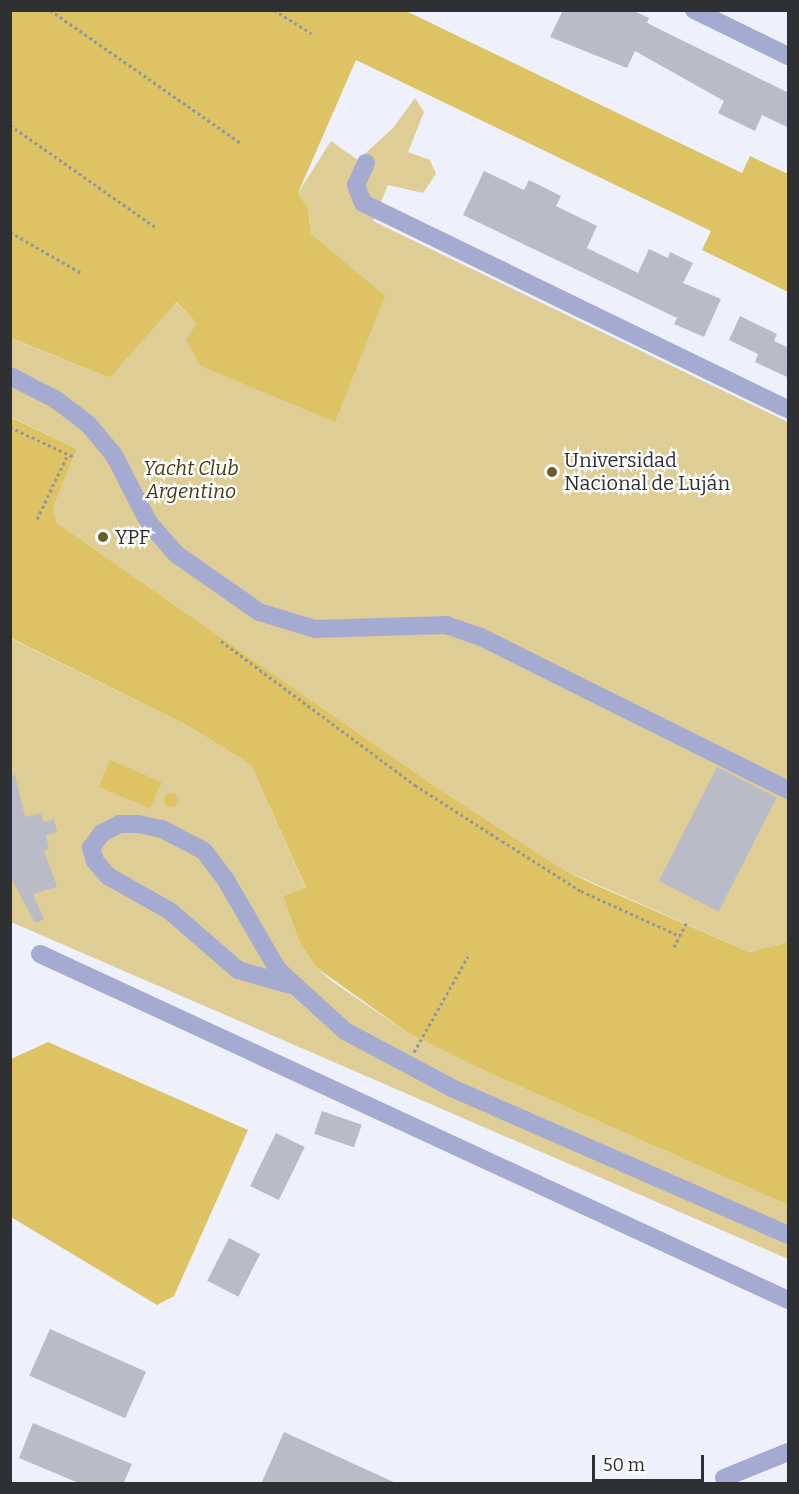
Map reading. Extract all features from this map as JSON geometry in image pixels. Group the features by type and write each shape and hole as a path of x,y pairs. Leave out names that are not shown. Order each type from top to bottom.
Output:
{"street":[{"path":"694,10 789,56"},
{"path":"366,164 356,185 363,203 789,409"},
{"path":"10,376 55,399 88,424 114,455 149,523 176,554 259,612 315,629 447,625 480,637 789,790"},
{"path":"291,985 238,970 170,911 108,876 95,861 91,848 102,833 120,824 162,829 204,851 227,882 262,948 291,985 345,1031 454,1089 789,1235"},
{"path":"40,954 789,1300"},
{"path":"724,1478 789,1452"}],"path":[{"path":"50,10 241,143"},
{"path":"274,10 311,33"},
{"path":"10,125 155,226"},
{"path":"10,232 83,274"},
{"path":"10,427 74,457"},
{"path":"38,519 68,454"},
{"path":"221,641 415,784 512,847 581,891 680,936"},
{"path":"674,947 686,923"},
{"path":"421,1039 468,956"}],"green space":[{"name":"Yacht Club Argentino","path":"415,98 424,112 408,152 430,160 436,174 423,193 388,185 373,221 788,422 788,942 749,952 564,870 433,785 57,523 53,508 77,449 11,417 10,338 110,378 175,302 198,323 318,241 311,234 308,208 298,193 331,141 358,160 393,128"},
{"path":"10,638 190,727 251,765 306,889 283,896 300,944 317,968 333,982 408,1033 485,1071 788,1205 788,1259 11,922"}],"shaded area":[{"path":"10,11 406,11 742,173 750,156 788,174 788,292 702,250 711,231 356,60 298,193 308,208 311,234 385,296 335,422 201,366 186,340 197,323 176,302 110,378 11,338"},
{"path":"10,417 77,449 53,508 57,523 433,785 564,870 591,883 749,952 788,942 788,1205 485,1071 408,1033 317,968 300,944 283,896 306,888 251,765 190,727 11,638"},
{"path":"110,760 162,782 150,809 99,787"},
{"path":"168,793 174,793 178,800 174,807 168,807 164,803 164,797"},
{"path":"48,1042 248,1130 174,1296 157,1305 11,1217 11,1059"}],"building":[{"path":"563,10 632,10 649,18 647,23 789,93 789,128 762,115 755,131 718,113 724,101 635,51 627,68 550,37"},
{"path":"484,171 524,190 529,180 561,196 556,206 597,226 587,248 638,273 649,249 668,258 670,252 693,263 683,283 721,299 704,337 674,324 677,318 463,215"},
{"path":"740,316 777,334 774,341 789,348 789,378 755,362 758,354 729,340"},
{"path":"717,767 777,797 719,911 659,881"},
{"path":"15,775 25,817 41,813 43,822 54,819 57,832 46,835 49,849 44,850 57,887 33,894 44,919 35,923 10,876 10,776"},
{"path":"322,1111 362,1125 354,1147 314,1134"},
{"path":"276,1133 305,1147 279,1200 250,1186"},
{"path":"229,1238 260,1254 238,1297 207,1281"},
{"path":"50,1329 146,1372 125,1418 29,1376"},
{"path":"33,1423 132,1464 123,1484 81,1484 19,1458"},
{"path":"284,1432 398,1484 261,1484"}],"place":[{"name":"Universidad Nacional de Luján","path":"552,472"},
{"name":"YPF","path":"103,537"}]}
